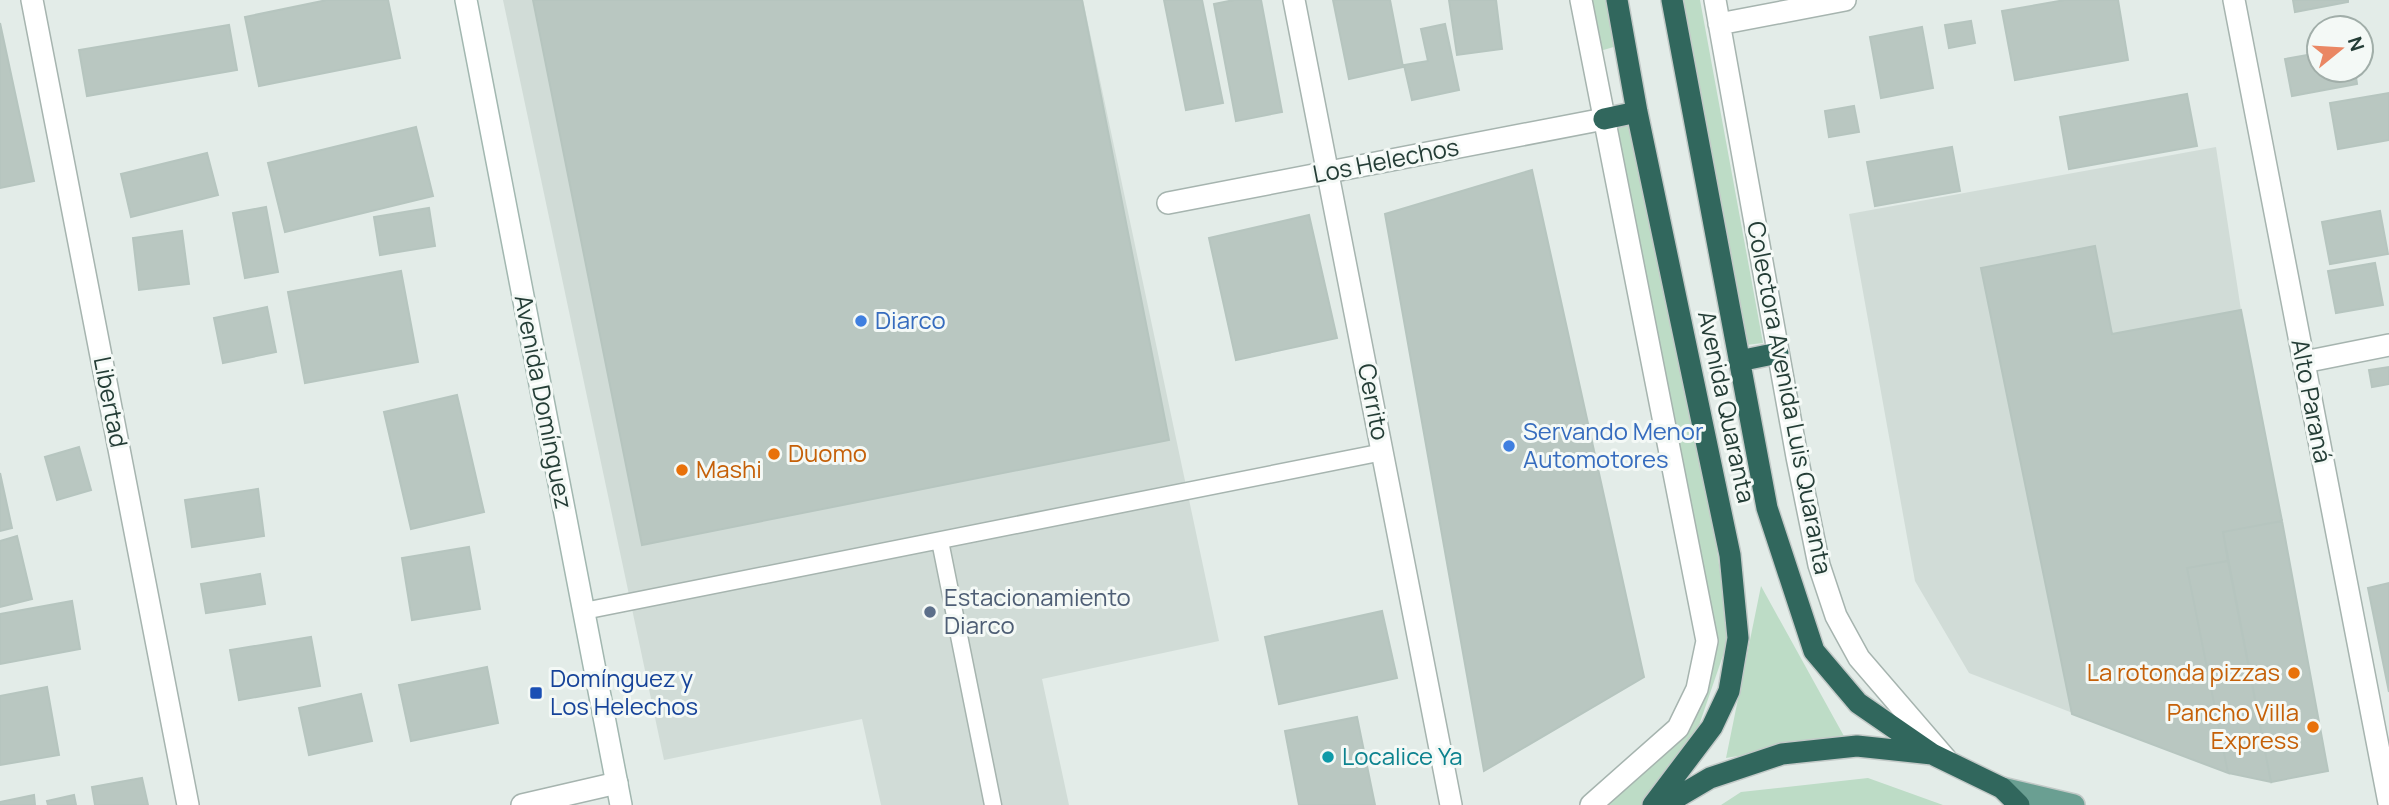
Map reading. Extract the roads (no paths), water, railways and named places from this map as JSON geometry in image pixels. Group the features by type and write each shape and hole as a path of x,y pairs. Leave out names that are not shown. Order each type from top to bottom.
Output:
{"highway":[{"name":"Avenida Quaranta","path":"1617,0 1637,112 1730,555 1738,638 1729,691 1712,727 1653,805"},
{"name":"Avenida Quaranta","path":"1672,0 1767,508 1814,651 1858,703 1939,757"},
{"path":"1604,119 1637,112"},
{"path":"1739,361 1778,353"},
{"path":"1664,805 1710,778 1782,754 1857,746 1939,757 2001,788 2019,805"}],"main road":[{"path":"2001,788 2074,805"}],"street":[{"name":"Libertad","path":"32,0 188,805"},
{"name":"Avenida Domínguez","path":"466,0 621,805"},
{"name":"Cerrito","path":"1294,0 1451,805"},
{"path":"1581,0 1707,642 1697,689 1678,728 1591,805"},
{"name":"Colectora Avenida Luis Quaranta","path":"1715,0 1819,565 1836,617 1859,658 1939,757"},
{"path":"1719,24 1845,0"},
{"name":"Alto Paraná","path":"2234,0 2389,803"},
{"name":"Los Helechos","path":"1168,204 1604,119"},
{"path":"2304,362 2389,345"},
{"path":"522,805 617,783"}],"lane":[{"path":"584,611 1383,452"},
{"path":"940,541 993,805"}],"place":[{"name":"Diarco","path":"861,321"},
{"name":"Servando Menor Automotores","path":"1509,446"},
{"name":"Duomo","path":"774,454"},
{"name":"Mashi","path":"682,470"},
{"name":"Estacionamiento Diarco","path":"930,612"},
{"name":"La rotonda pizzas","path":"2294,673"},
{"name":"Domínguez y Los Helechos","path":"536,693"},
{"name":"Pancho Villa Express","path":"2313,727"},
{"name":"Localice Ya","path":"1328,757"}]}
